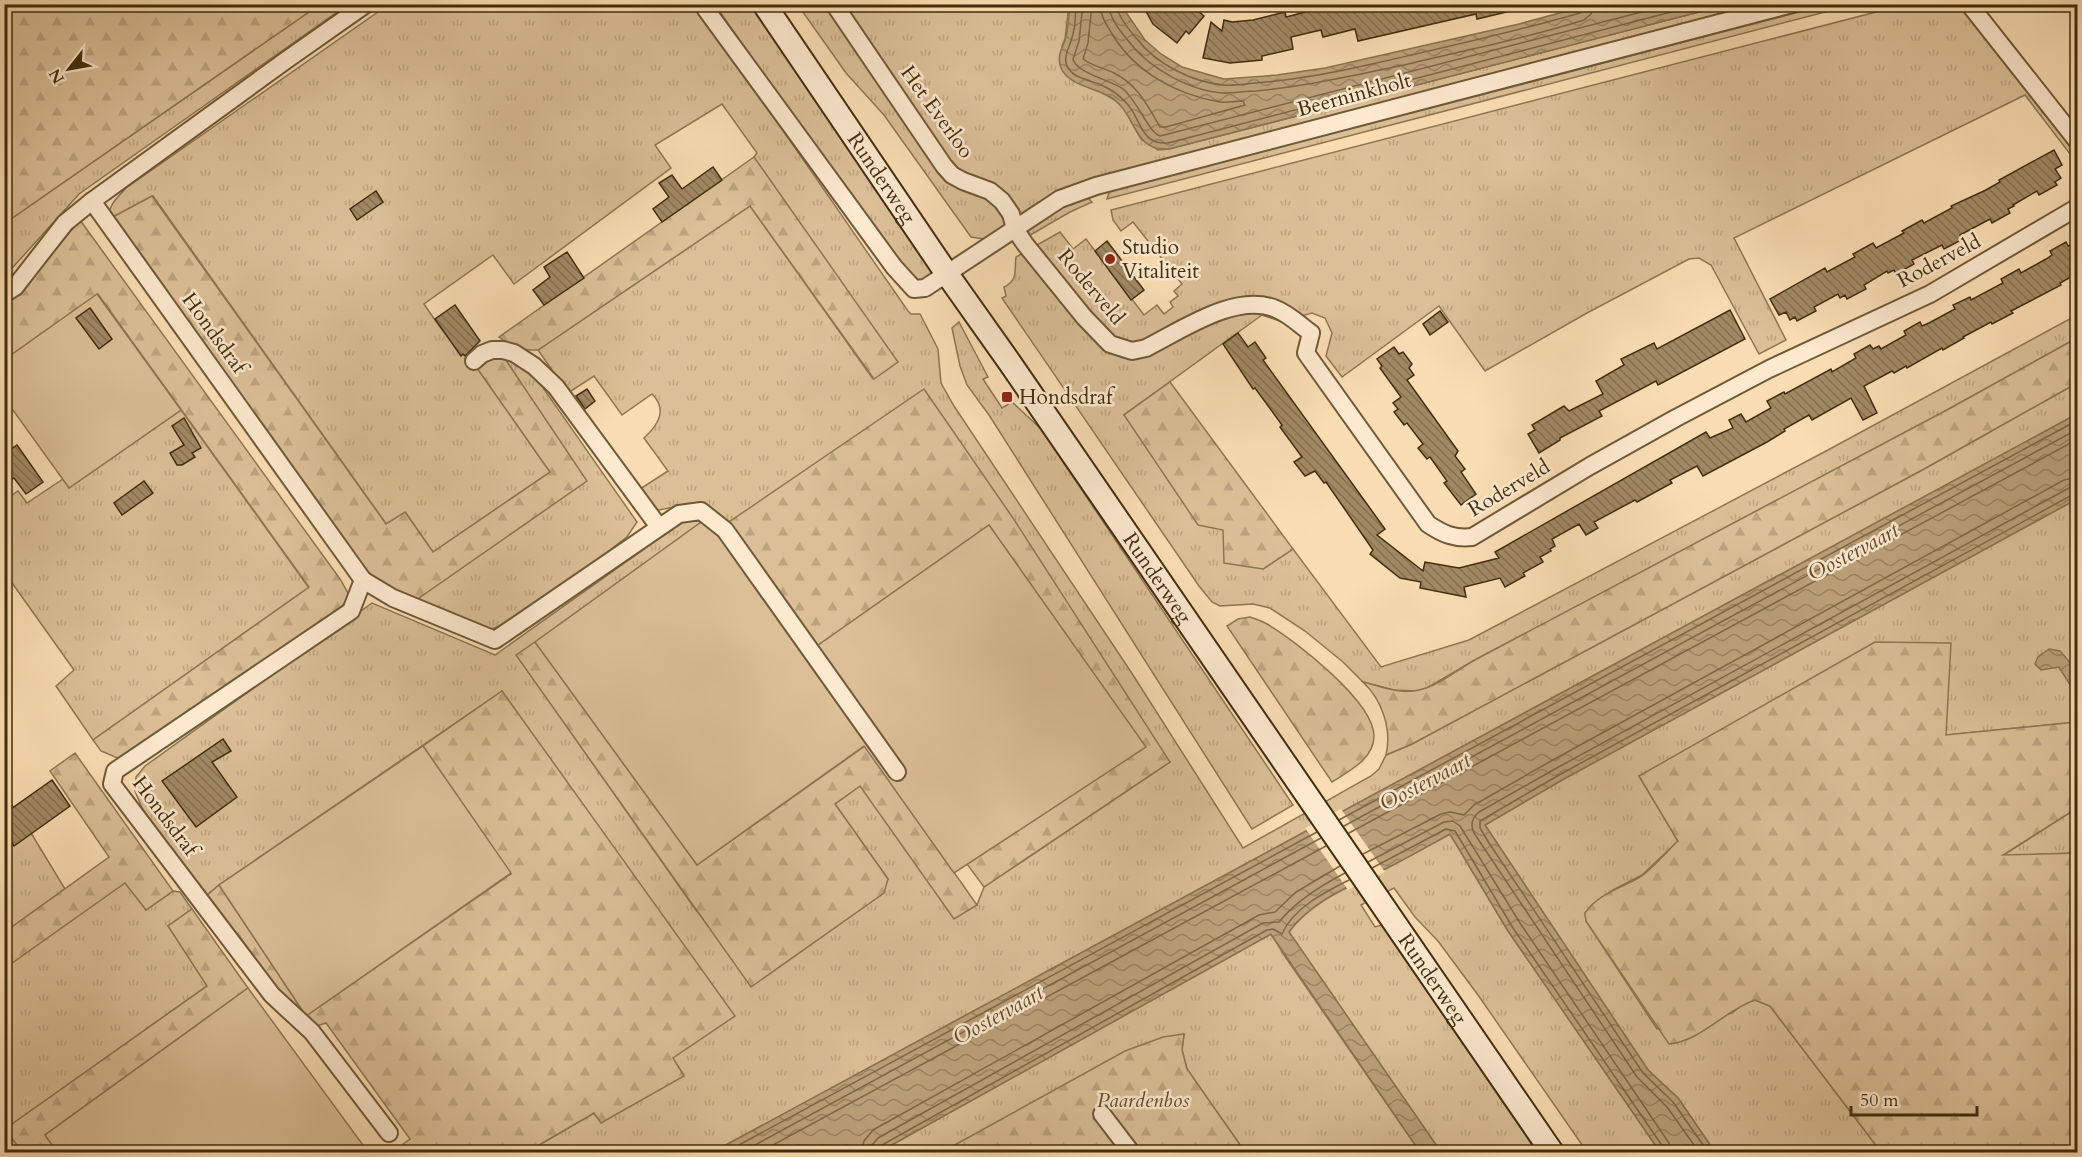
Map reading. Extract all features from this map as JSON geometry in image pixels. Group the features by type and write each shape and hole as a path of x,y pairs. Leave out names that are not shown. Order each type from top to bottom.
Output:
{"street":[{"path":"4,294 15,287 65,223 92,201 366,4"},
{"path":"702,4 894,267 914,289 925,288 947,274"},
{"name":"Runderweg","path":"764,4 947,274 1552,1152"},
{"name":"Het Everloo","path":"834,4 944,166 963,182 990,191 1002,201 1011,214 1015,229"},
{"name":"Beerninkholt","path":"947,274 1060,199 1096,186 1792,4"},
{"path":"1969,4 2078,142"},
{"name":"Hondsdraf","path":"92,201 363,580 393,598 495,640 678,514 701,511 724,530 897,772"},
{"name":"Roderveld","path":"1015,229 1084,317 1110,344 1132,351 1146,348 1231,308 1256,304 1277,309 1292,319 1311,333 1306,353 1428,524 1443,534 1459,538 1472,537 1590,466 1769,369 1930,294 2078,207"},
{"path":"474,362 482,354 492,350 503,350 514,352 534,366 556,387 659,527"},
{"name":"Hondsdraf","path":"363,580 351,611 115,771 112,783 272,995 312,1032 389,1133"},
{"path":"1102,1114 1131,1152"}],"green space":[{"path":"5,4 319,4 319,5 5,223"},
{"path":"319,5 347,5 79,194 5,276 5,223"},
{"path":"388,5 696,5 908,311 911,314 920,314 938,349 941,383 954,406 1133,675 1243,848 1371,776 1379,769 1386,755 1412,744 1924,469 2077,383 2077,414 713,1152 527,1152 594,1113 601,1122 684,1075 672,1059 502,691 219,885 204,898 142,808 135,791 136,777 145,766 372,603 495,655 679,522 692,518 704,520 517,656 710,928 888,879 835,804 860,786 977,905 984,887 1170,762 726,524 679,506 654,511 637,491 668,471 644,438 657,423 660,412 657,400 652,394 622,415 594,376 568,393 538,350 750,206 873,379 754,157 757,153 722,104 655,145 671,168 514,284 493,255 424,304 452,342 470,358 550,472 433,552 406,513 387,525 153,196 109,219 109,214 114,202 126,188"},
{"path":"715,5 752,5 937,278 919,282 912,280 904,273"},
{"path":"798,5 1069,5 1062,46 1096,89 1116,101 1124,109 1141,139 1158,150 1726,5 1763,5 1070,186 984,239 971,237 884,115 846,73"},
{"path":"1826,5 1852,5 1107,199 1113,190"},
{"path":"1903,5 1961,5 2077,153 2077,163 2025,95 1734,238 1786,340 1759,354 1711,265 1699,258 1689,259 1485,371 1439,306 1342,377 1326,356 1332,333 1325,318 1312,313 1298,317 1271,301 1231,312 1256,308 1291,325 1262,315 1124,415 1223,530 1263,569 1293,549 1381,667 1469,640 2077,315 2077,338 1947,410 1473,661 1427,688 1417,691 1394,690 1363,682 1343,662 1305,631 1270,608 1253,604 1220,606 1212,602 1002,298 1006,296 1004,287 1014,278 1016,257 1060,232 1073,249 1086,239 1144,315 1157,305 1164,314 1173,307 1170,302 1178,296 1174,291 1182,284 1133,222 1121,231 1113,220 1111,210"},
{"path":"754,157 898,362 874,379 750,206 538,350 516,350 499,337"},
{"path":"152,196 386,524 405,512 433,552 550,472 470,358 490,344 505,359 587,481 416,600 375,582 109,219"},
{"path":"1088,198 1092,202 1027,237 1024,231 1073,201"},
{"path":"80,220 348,593 347,601 335,612 122,760 101,751 93,740 309,587 98,294 5,360 4,303 17,294"},
{"path":"97,294 181,410 69,488 5,399 4,360"},
{"path":"959,322 988,377 983,379 1002,408 1012,402 1041,429 1293,805 1252,829 989,415 967,385 960,366 952,328"},
{"path":"2077,338 2077,383 1924,469 1412,744 1386,755 1388,735 1384,715 1370,689 1363,682 1405,691 1419,690 1433,685 1473,661 1947,410"},
{"path":"505,359 530,369 637,522 627,537 558,590 517,617 486,630 416,600 586,481"},
{"path":"1170,382 1293,549 1263,569 1224,563 1223,530 1198,525 1124,415"},
{"path":"924,389 1015,521 1170,762 984,887 967,864 1145,747 989,525 814,648 726,524"},
{"path":"181,410 309,588 93,740 56,686 74,670 5,573 4,497 6,499 18,491 27,503 63,479 69,488"},
{"path":"2077,499 2077,722 1946,735 1639,776 1678,841 1642,875 1613,890 1585,913 1586,921 1657,1029 1732,1013 1743,1004 1755,1000 1770,1006 1881,1152 1715,1152 1678,1098 1648,1070 1485,825 1562,780"},
{"path":"704,520 726,524 814,648 989,525 1146,747 954,873 864,746 697,865 535,642"},
{"path":"1250,617 1280,632 1314,658 1348,690 1371,722 1374,736 1370,751 1353,769 1332,782 1227,626 1238,619"},
{"path":"535,642 697,865 865,746 977,905 954,919 860,786 835,804 888,879 884,893 751,987 516,655"},
{"path":"1875,642 1951,643 1946,735 2077,722 2077,808 2003,855 2077,853 2077,1152 1881,1152 1770,1006 1755,1000 1692,1037 1669,1044 1586,921 1585,913 1590,906 1645,873 1678,841 1639,776"},
{"path":"502,691 735,1016 673,1058 684,1076 601,1123 594,1113 527,1152 411,1152 403,1144 410,1139 326,1023 317,1026 257,975 204,898 219,885 306,1016 511,874 423,746"},
{"path":"423,746 511,873 306,1016 219,885"},
{"path":"75,753 173,891 146,910 125,883 5,968 5,932 109,857 50,771"},
{"path":"4,794 28,828 65,889 5,932"},
{"path":"2077,808 2077,853 2002,856"},
{"path":"1450,834 1508,931 1660,1152 1587,1152 1478,995 1438,941 1415,917 1394,888 1361,905 1375,927 1382,925 1537,1152 1441,1152 1289,932 1309,911 1322,902"},
{"path":"125,882 146,910 173,891 180,892 192,909 168,926 208,985 6,1129 22,1152 5,1152 4,968"},
{"path":"192,909 248,988 45,1135 57,1152 22,1152 5,1129 207,986 168,926"},
{"path":"1271,934 1420,1152 1245,1152 1187,1069 1182,1050 1184,1035 1008,1117 942,1152 879,1152"},
{"path":"248,988 368,1152 57,1152 45,1135"},
{"name":"Paardenbos","path":"1184,1034 1182,1050 1187,1069 1245,1152 942,1152 1125,1051 1163,1037"}],"water":[{"path":"1069,5 1121,5 1145,40 1161,54 1182,67 1224,79 1325,68 1519,24 1589,5 1726,5 1169,149 1149,145 1142,139 1115,100 1078,83 1065,74 1059,60 1067,33"},
{"name":"Oostervaart","path":"2077,414 2077,499 1562,780 1485,825 1648,1070 1678,1098 1715,1152 1660,1152 1508,931 1450,834 1334,894 1309,911 1289,932 1441,1152 1420,1152 1271,934 879,1152 713,1152"},
{"path":"2049,649 2060,651 2071,664 2075,672 2077,689 2072,688 2059,667 2041,670 2035,664 2038,657"}],"pier":[{"path":"1341,809 1385,872 1348,890 1305,828"}],"building":[{"path":"1142,4 1190,4 1204,16 1189,34 1186,31 1177,43 1153,24"},
{"path":"1336,4 1515,4 1515,10 1477,19 1476,14 1358,41 1355,29 1323,37 1321,30 1291,37 1293,49 1262,56 1262,60 1230,63 1203,58 1211,22 1222,31 1224,20 1232,22 1253,20 1285,12 1286,17"},
{"path":"2054,150 2062,165 2055,169 2061,178 2055,182 2057,185 2039,195 2037,191 2008,209 2010,213 1992,223 1990,219 1960,235 1963,239 1944,249 1942,245 1912,260 1914,264 1896,274 1894,270 1888,273 1887,271 1864,285 1866,289 1847,299 1845,295 1840,298 1838,294 1814,307 1816,311 1797,321 1795,317 1790,320 1786,312 1779,315 1770,299 1825,268 1827,272 1855,257 1853,254 1873,243 1876,248 1922,220 1924,223"},
{"path":"713,167 722,180 662,222 653,209 669,197 659,183 672,175 682,189"},
{"path":"376,191 383,202 357,220 350,209"},
{"path":"1107,241 1144,290 1131,300 1095,251"},
{"path":"2078,241 2078,273 2060,283 2061,285 1943,350 1942,348 1907,368 1906,366 1894,373 1892,371 1864,386 1877,413 1863,420 1851,398 1812,420 1809,415 1767,442 1703,476 1697,466 1670,480 1672,483 1594,522 1598,528 1586,535 1579,524 1552,539 1555,546 1540,557 1543,562 1523,573 1525,576 1505,587 1500,578 1464,587 1466,597 1420,588 1421,582 1400,578 1370,554 1373,550 1326,482 1324,483 1315,471 1305,476 1294,462 1302,457 1280,427 1282,425 1255,388 1253,389 1223,344 1238,333 1248,347 1255,342 1266,358 1263,360 1385,529 1377,535 1423,571 1425,562 1459,568 1499,558 1495,552 1706,432 1710,438 1733,428 1729,420 1741,414 1746,422 1771,408 1767,401 1831,369 1832,372 1856,358 1854,354 1870,345 1873,349 1879,346 1881,349 1906,335 1904,331 1920,322 1922,326 1929,323 1955,309 1953,305 1970,297 1971,300 2003,283 2001,279 2019,269 2021,273 2046,259 2052,255 2050,251 2066,242 2068,246"},
{"path":"567,252 584,278 544,305 533,290 550,277 544,267"},
{"path":"455,305 480,341 465,356 463,354 461,356 435,319"},
{"path":"90,308 112,339 99,349 76,318"},
{"path":"1730,310 1745,339 1658,385 1656,381 1599,411 1602,416 1560,438 1539,453 1528,434 1535,430 1532,425 1564,406 1569,411 1603,394 1596,381 1624,365 1621,359 1654,343 1657,349"},
{"path":"1440,311 1448,322 1430,335 1423,324"},
{"path":"1394,347 1399,354 1403,352 1412,364 1409,368 1414,375 1407,380 1458,451 1455,456 1465,469 1461,472 1476,494 1461,505 1444,483 1447,481 1430,457 1427,459 1418,448 1423,444 1407,423 1404,425 1394,412 1398,409 1393,403 1401,397 1380,368 1382,366 1377,359"},
{"path":"587,389 595,401 585,409 576,396"},
{"path":"184,418 201,448 192,453 195,457 182,465 177,465 170,453 184,445 172,426"},
{"path":"17,445 43,482 26,494 14,478 4,485 4,454"},
{"path":"144,481 153,493 122,515 114,503"},
{"path":"223,739 231,751 212,762 237,797 196,827 162,781"},
{"path":"52,780 70,806 14,846 4,832 4,814"}],"place":[{"name":"Studio Vitaliteit","path":"1110,259"},
{"name":"Hondsdraf","path":"1007,397"}]}
